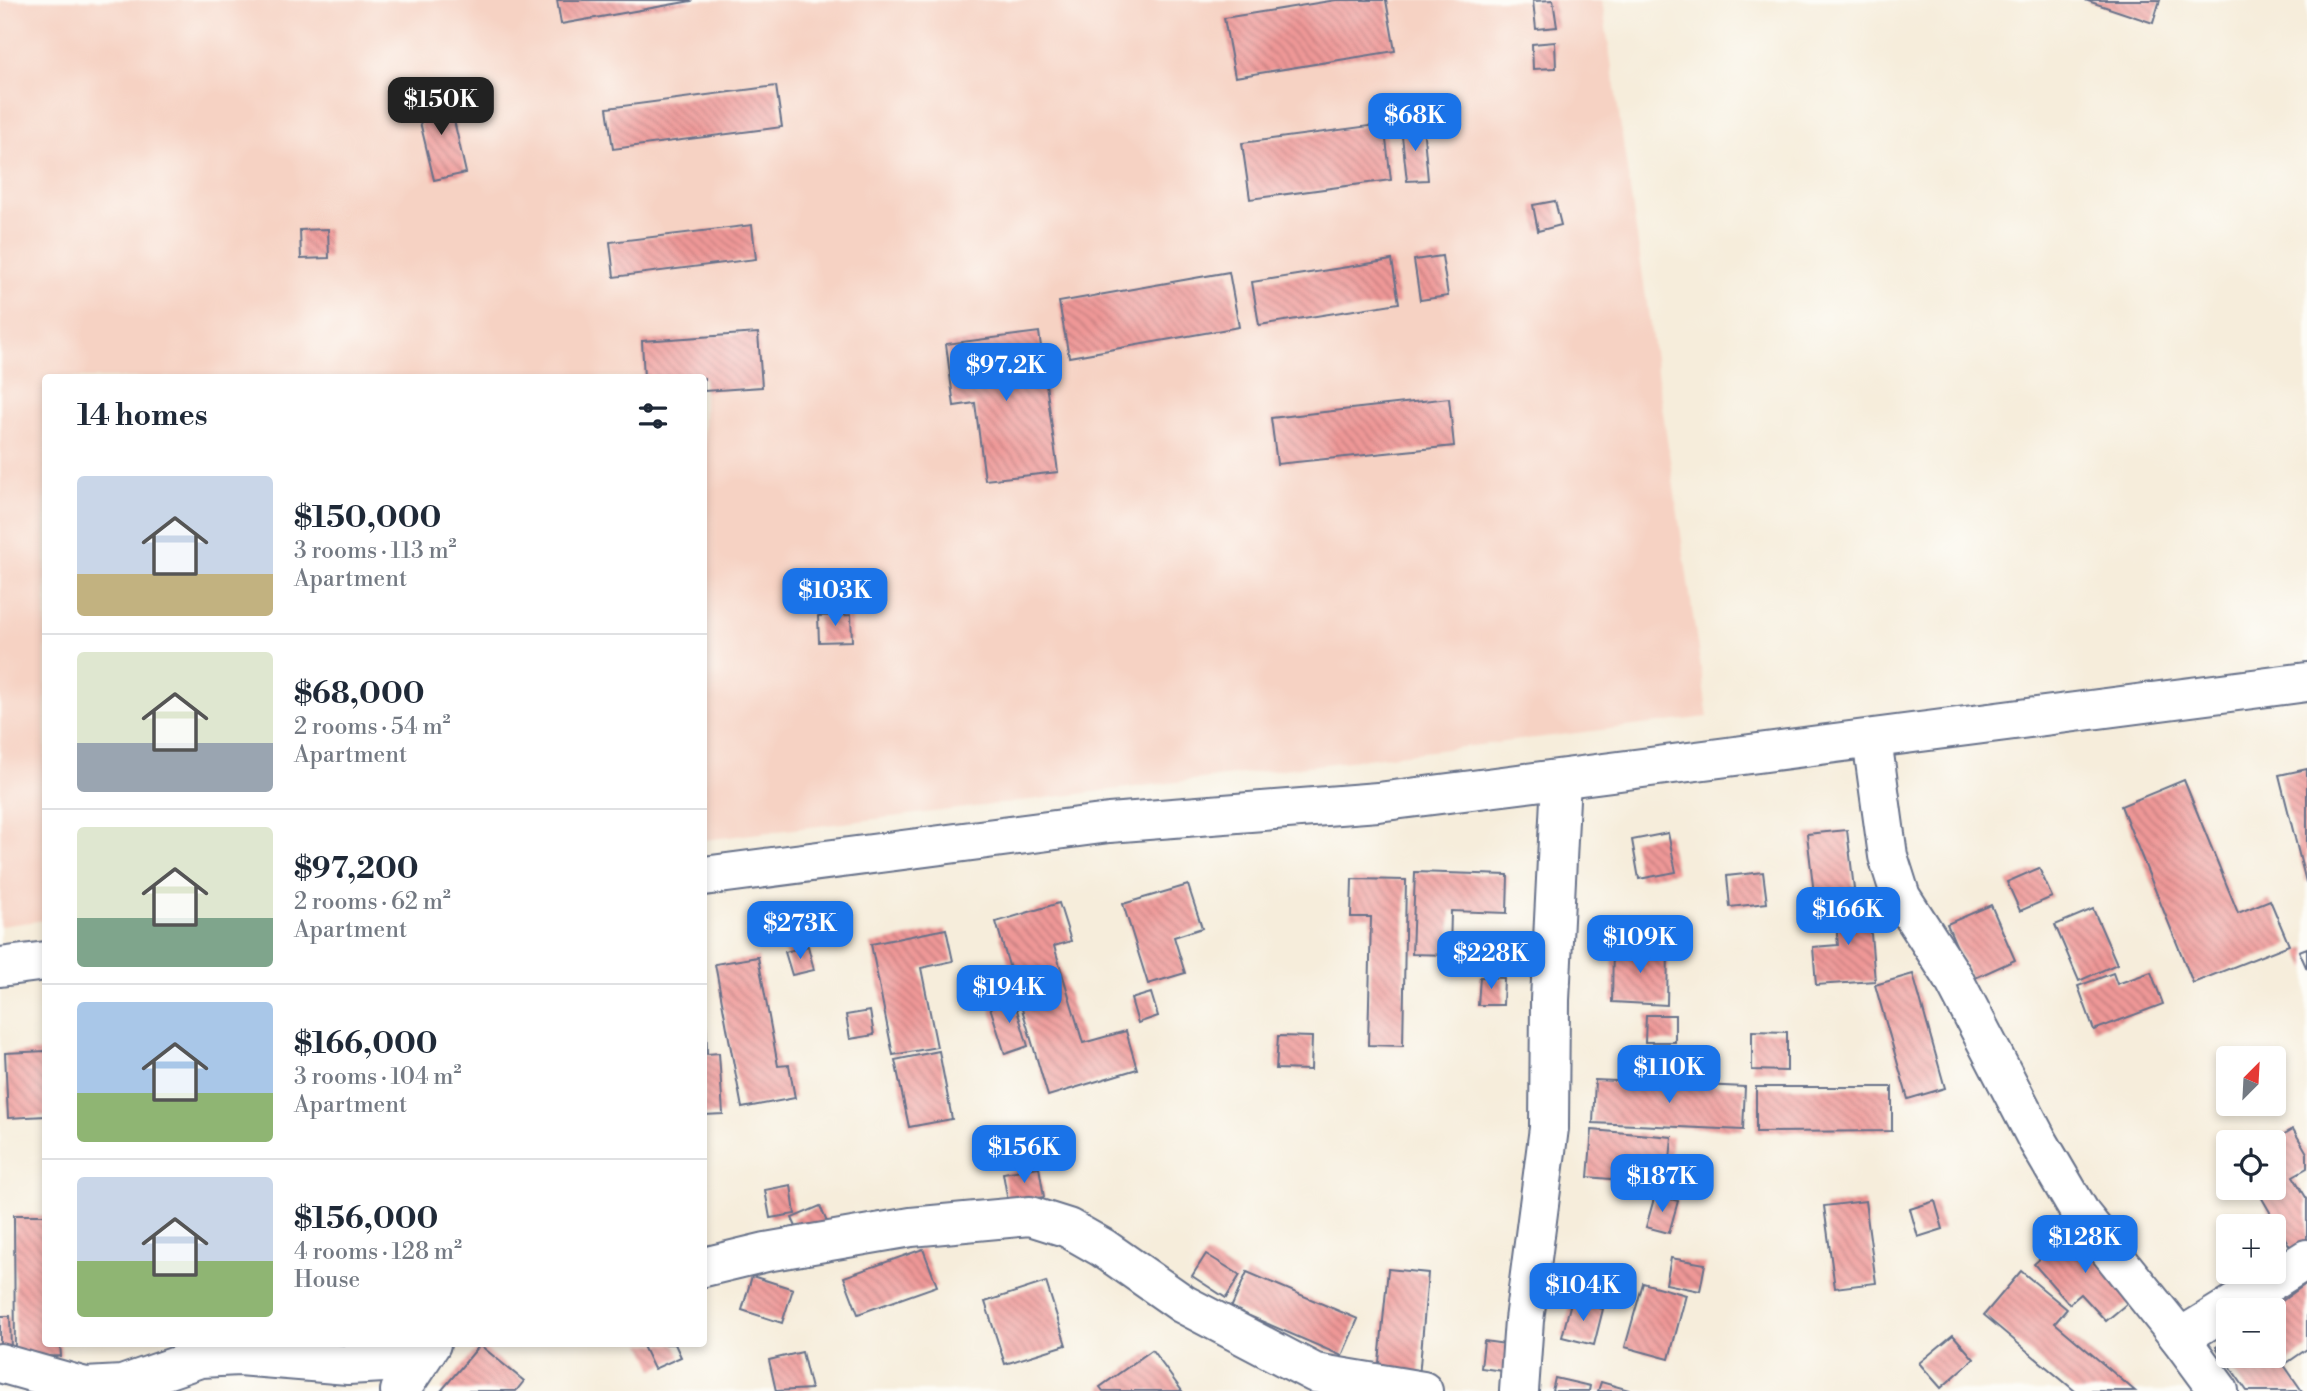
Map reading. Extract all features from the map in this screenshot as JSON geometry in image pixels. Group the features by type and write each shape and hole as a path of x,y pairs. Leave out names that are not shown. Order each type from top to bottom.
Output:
{"street":[{"path":"707,876 1109,823 1378,802 2307,682"},
{"path":"1872,739 1888,856 1901,897 1952,976 2038,1141 2082,1216 2180,1338 2218,1391"},
{"path":"1519,1391 1524,1320 1549,1128 1550,1000 1561,779"},
{"path":"0,967 42,962"},
{"path":"707,1266 766,1252 911,1227 1030,1216 1068,1228 1103,1248 1304,1382 1423,1391"},
{"path":"2180,1338 2307,1259"},
{"path":"0,1363 45,1384 124,1388 200,1358 239,1356 348,1365 384,1363 425,1347"},
{"path":"400,1391 429,1347"}],"shaded area":[{"path":"0,0 1602,0 1708,717 707,840 707,374 42,374 42,920 0,926"}],"building":[{"path":"557,0 690,0 691,1 561,24"},
{"path":"1336,0 1386,0 1395,51 1235,77 1224,18"},
{"path":"1553,0 1557,27 1536,29 1533,1"},
{"path":"2085,0 2160,0 2153,23"},
{"path":"1555,42 1556,68 1533,69 1532,44"},
{"path":"776,86 782,127 613,149 607,108"},
{"path":"448,94 466,173 434,180 415,101"},
{"path":"1384,124 1391,180 1250,199 1242,143"},
{"path":"1423,125 1428,180 1407,181 1401,127"},
{"path":"1555,201 1561,225 1538,231 1533,205"},
{"path":"752,225 756,259 614,277 610,242"},
{"path":"328,229 329,258 301,259 300,230"},
{"path":"1442,256 1448,296 1420,300 1414,260"},
{"path":"1392,260 1399,303 1259,325 1252,282"},
{"path":"1229,272 1239,327 1069,357 1059,302"},
{"path":"1039,332 1058,472 985,480 975,403 954,406 946,344"},
{"path":"758,333 762,387 707,391 707,374 644,374 642,341"},
{"path":"1449,398 1454,446 1277,464 1271,418"},
{"path":"851,615 852,641 819,642 818,616"},
{"path":"2307,769 2307,882 2306,882 2279,775"},
{"path":"2184,780 2238,913 2270,900 2289,945 2193,983 2121,806"},
{"path":"1847,830 1854,889 1814,894 1807,834"},
{"path":"1668,833 1676,872 1639,879 1632,840"},
{"path":"2039,868 2052,897 2020,911 2007,882"},
{"path":"1415,872 1508,875 1507,913 1451,911 1450,955 1412,954"},
{"path":"1763,872 1767,903 1730,907 1727,876"},
{"path":"1352,879 1406,880 1403,1046 1368,1045 1371,917 1351,917"},
{"path":"1188,885 1202,928 1174,937 1185,973 1148,984 1123,904"},
{"path":"1868,899 1875,981 1816,985 1813,947 1838,945 1834,901"},
{"path":"1059,903 1071,941 1054,946 1083,1043 1126,1031 1137,1069 1048,1096 996,922"},
{"path":"1991,905 2015,960 1971,980 1947,924"},
{"path":"2093,909 2117,964 2079,981 2055,925"},
{"path":"946,929 953,961 921,968 937,1047 893,1055 871,944"},
{"path":"1613,945 1668,947 1667,1005 1612,1002"},
{"path":"808,946 814,970 792,975 785,952"},
{"path":"2307,948 2307,969 2299,951"},
{"path":"758,957 778,1066 789,1065 795,1098 742,1108 715,964"},
{"path":"2151,972 2163,1004 2094,1030 2078,986 2113,973 2117,984"},
{"path":"1913,974 1945,1088 1908,1099 1875,985"},
{"path":"1480,977 1504,978 1503,1005 1478,1005"},
{"path":"1151,993 1158,1016 1138,1023 1131,999"},
{"path":"1013,997 1028,1046 1005,1054 989,1004"},
{"path":"870,1011 874,1035 850,1039 846,1015"},
{"path":"1646,1015 1675,1015 1675,1042 1645,1042"},
{"path":"1752,1031 1787,1032 1787,1071 1752,1070"},
{"path":"1278,1036 1312,1037 1311,1070 1276,1069"},
{"path":"42,1051 42,1116 8,1118 5,1053"},
{"path":"939,1051 952,1119 909,1127 895,1060"},
{"path":"719,1053 723,1114 707,1115 707,1054"},
{"path":"1595,1080 1745,1087 1743,1130 1593,1123"},
{"path":"1756,1087 1892,1087 1892,1131 1756,1132"},
{"path":"2293,1129 2307,1153 2307,1168 2293,1176 2307,1199 2307,1251 2296,1257 2286,1240 2286,1214 2271,1214 2263,1200 2286,1200 2286,1133"},
{"path":"1592,1130 1672,1137 1668,1184 1588,1177"},
{"path":"1039,1167 1044,1197 1008,1202 1003,1173"},
{"path":"791,1185 795,1214 770,1218 765,1190"},
{"path":"1655,1195 1678,1201 1669,1233 1646,1227"},
{"path":"1865,1201 1876,1283 1835,1288 1824,1206"},
{"path":"1935,1201 1943,1229 1918,1237 1910,1209"},
{"path":"820,1206 830,1229 802,1240 792,1218"},
{"path":"14,1215 42,1215 42,1347 60,1347 61,1356 15,1357"},
{"path":"2077,1227 2136,1296 2106,1321 2081,1294 2069,1304 2034,1264"},
{"path":"923,1249 937,1286 858,1314 844,1277"},
{"path":"1206,1254 1240,1275 1226,1298 1192,1276"},
{"path":"1671,1258 1705,1264 1700,1291 1666,1284"},
{"path":"1388,1269 1428,1273 1419,1377 1378,1373"},
{"path":"2021,1271 2067,1309 2055,1323 2135,1391 2075,1391 1984,1315"},
{"path":"1247,1272 1358,1319 1342,1356 1231,1308"},
{"path":"752,1276 793,1289 782,1323 742,1310"},
{"path":"1046,1282 1066,1345 1005,1364 985,1302"},
{"path":"1643,1283 1686,1295 1669,1359 1625,1347"},
{"path":"2307,1283 2307,1349 2286,1364 2286,1298"},
{"path":"1571,1302 1603,1309 1594,1345 1562,1337"},
{"path":"0,1316 10,1316 11,1349 0,1349"},
{"path":"1953,1335 1974,1359 1941,1388 1919,1363"},
{"path":"1484,1341 1513,1345 1510,1372 1481,1368"},
{"path":"478,1347 482,1347 524,1381 516,1391 441,1391"},
{"path":"643,1347 676,1347 681,1357 654,1369"},
{"path":"1152,1350 1182,1391 1103,1391 1100,1387"},
{"path":"802,1352 811,1389 776,1391 769,1360"},
{"path":"2231,1368 2286,1368 2302,1391 2247,1391"},
{"path":"1555,1378 1590,1386 1589,1391 1552,1391"},
{"path":"1601,1382 1629,1390 1629,1391 1598,1391"}]}
